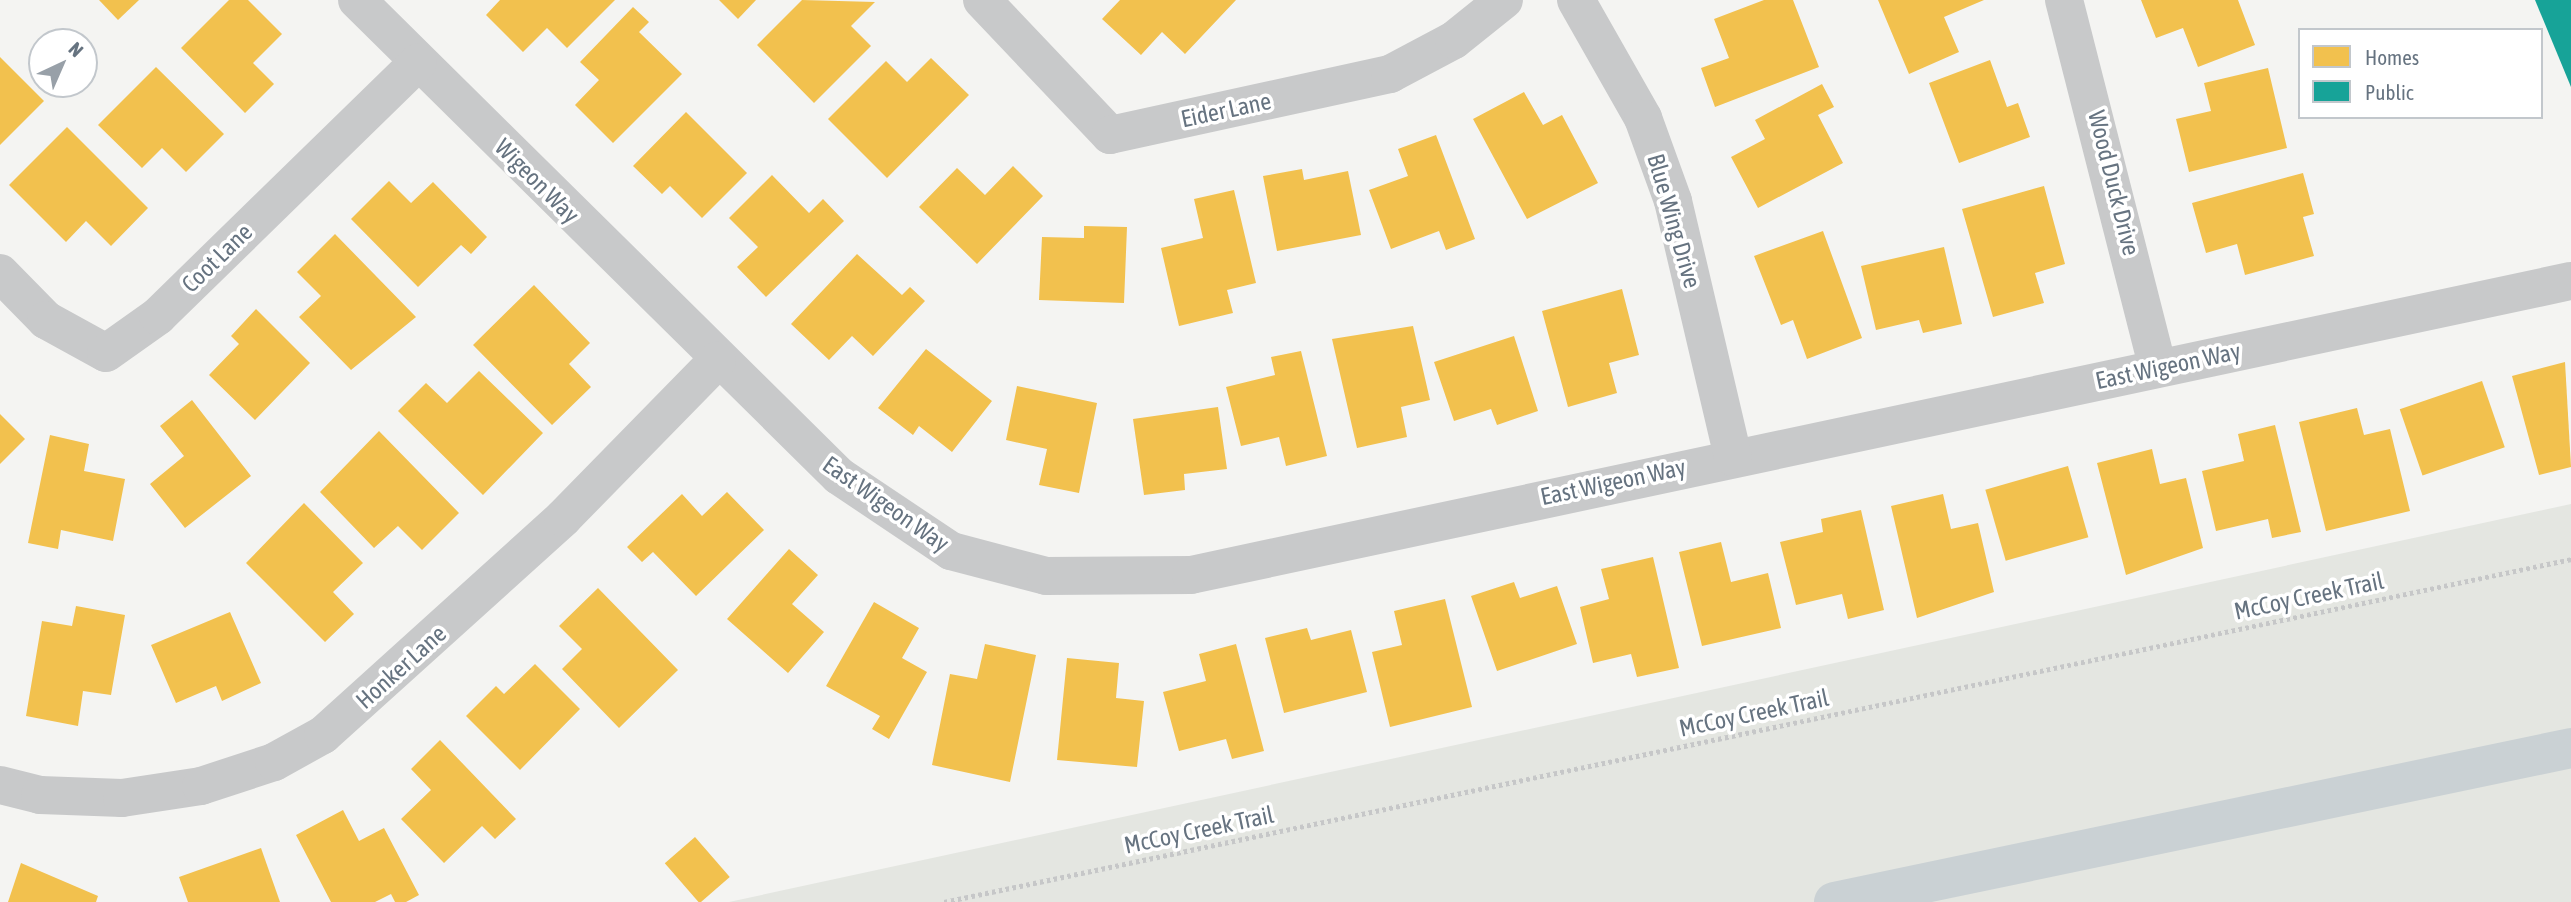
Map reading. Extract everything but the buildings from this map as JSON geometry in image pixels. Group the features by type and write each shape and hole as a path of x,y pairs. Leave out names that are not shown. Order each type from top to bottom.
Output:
{"street":[{"name":"Wigeon Way","path":"357,0 717,361"},
{"name":"Eider Lane","path":"982,0 1110,135 1390,74 1454,40 1504,0"},
{"name":"Blue Wing Drive","path":"1576,0 1643,118 1673,201 1733,457"},
{"name":"Wood Duck Drive","path":"2064,0 2081,48 2158,368"},
{"name":"Coot Lane","path":"0,273 46,320 106,353 158,316 418,62"},
{"name":"East Wigeon Way","path":"717,361 839,476 951,551 1046,576 1191,575 1733,457 2571,281"},
{"name":"Honker Lane","path":"0,785 40,795 122,798 201,786 274,762 323,735 563,518 717,361"}],"path":[{"name":"McCoy Creek Trail","path":"944,902 2571,559"}],"shaded area":[{"path":"2571,504 2571,902 729,902"}],"waterway":[{"path":"1834,902 2571,748"}]}
